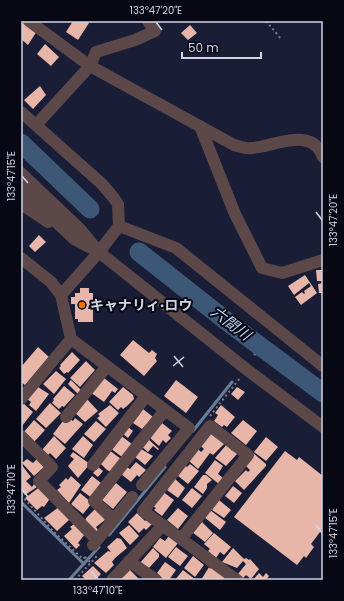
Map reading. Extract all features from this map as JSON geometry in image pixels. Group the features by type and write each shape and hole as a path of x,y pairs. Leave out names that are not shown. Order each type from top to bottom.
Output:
{"street":[{"path":"29,21 90,66 234,145 250,149 300,139 312,141 320,150 323,157"},
{"path":"36,125 90,66 96,52 135,40 155,30 148,21"},
{"path":"21,112 113,197 118,204 119,226 99,252 61,295"},
{"path":"200,126 235,214 262,268 282,273 323,260"},
{"path":"21,173 80,229 99,252"},
{"path":"21,190 74,239"},
{"path":"21,204 74,239 99,252 246,369 323,427"},
{"path":"119,226 176,248 323,366"},
{"path":"21,258 51,282 61,295 71,339 189,428 142,485"},
{"path":"21,399 71,339"},
{"path":"66,417 107,366"},
{"path":"92,465 146,396"},
{"path":"114,519 94,501 165,410"},
{"path":"181,539 248,455 210,426 143,511 163,525 181,539 237,580"},
{"path":"21,436 52,467 39,481 95,543 132,497"},
{"path":"112,580 163,525"},
{"path":"130,561 156,580"}],"path":[{"path":"266,21 282,40"},
{"path":"206,422 246,369"},
{"path":"21,495 54,532 83,559 86,558 90,562"}],"building":[{"path":"25,21 37,31 28,45 21,39 21,26"},
{"path":"73,21 87,21 89,23 78,40 66,32"},
{"path":"190,25 197,33 188,40 181,33"},
{"path":"45,44 59,57 51,66 37,54"},
{"path":"40,86 46,95 33,109 24,100"},
{"path":"39,235 46,242 35,252 29,246"},
{"path":"316,270 323,270 323,281 317,281"},
{"path":"305,275 317,293 301,305 295,297 302,292 304,294 305,293 304,291 311,286 309,283 294,295 288,286"},
{"path":"323,283 323,293 319,293 318,284"},
{"path":"80,288 89,288 89,293 93,293 93,305 89,305 88,309 93,309 93,322 78,322 78,319 75,319 75,304 71,304 71,297 75,297 75,293 80,293"},
{"path":"133,340 149,353 152,350 157,354 155,358 157,361 144,376 120,355"},
{"path":"38,347 49,357 25,385 21,382 21,367"},
{"path":"72,352 80,360 68,373 67,372 64,374 59,368 61,366 60,365"},
{"path":"86,361 95,370 80,387 70,378"},
{"path":"56,371 66,379 54,394 43,384"},
{"path":"104,378 118,389 115,393 112,391 104,402 90,392"},
{"path":"71,380 82,391 79,395 68,384"},
{"path":"176,380 198,397 186,413 164,396"},
{"path":"64,386 75,395 64,407 62,406 59,409 52,403 54,400 53,399"},
{"path":"38,387 49,394 36,411 29,405 31,402 27,399"},
{"path":"123,387 133,395 134,399 123,409 121,407 118,410 109,402"},
{"path":"237,387 245,392 238,400 231,394"},
{"path":"86,398 98,411 85,422 74,412"},
{"path":"23,403 33,412 22,426 21,406"},
{"path":"50,403 61,413 46,428 36,419"},
{"path":"110,405 119,413 106,427 97,418 100,416 98,414"},
{"path":"221,405 235,417 227,427 224,425 222,427 214,421 218,415 215,413"},
{"path":"143,409 153,417 142,429 133,423"},
{"path":"75,418 83,424 65,444 53,434 63,421 66,423 70,419 73,421"},
{"path":"34,420 45,430 34,442 23,433"},
{"path":"243,420 257,431 246,445 231,433"},
{"path":"96,421 106,429 94,442 84,434"},
{"path":"162,423 172,431 168,435 171,438 166,443 163,440 159,446 149,437"},
{"path":"127,426 133,431 128,438 122,433"},
{"path":"209,431 225,443 213,455 210,453 198,469 189,461 198,449 201,452 204,449 199,444"},
{"path":"120,435 132,444 122,457 110,448"},
{"path":"54,436 66,448 56,459 50,453 48,455 42,450"},
{"path":"83,436 93,445 84,458 72,449"},
{"path":"266,437 278,447 266,461 254,452"},
{"path":"147,438 159,449 158,450 153,446 148,452 141,446"},
{"path":"227,444 232,451 233,449 238,453 226,466 215,458"},
{"path":"141,449 153,456 145,465 135,457"},
{"path":"109,450 121,459 111,472 100,463"},
{"path":"285,451 297,460 299,457 323,476 323,528 311,544 314,547 306,558 304,556 297,565 234,517"},
{"path":"73,452 90,464 78,478 68,466 74,459 70,456"},
{"path":"253,453 266,464 266,466 244,490 235,481 246,470 248,472 250,470 244,464"},
{"path":"27,459 33,463 37,459 44,467 34,476 22,463"},
{"path":"215,460 223,466 218,474 223,478 219,484 205,473"},
{"path":"136,462 146,470 139,477 137,475 131,482 121,474 127,467 130,469"},
{"path":"21,464 31,477 26,481 32,487 34,484 37,487 25,495 21,490"},
{"path":"190,464 199,471 188,484 177,475 185,465 187,467"},
{"path":"98,467 103,471 98,477 93,473"},
{"path":"203,475 206,475 212,480 207,484 207,488 203,494 194,487"},
{"path":"71,476 81,485 69,503 57,490 61,487 59,485 66,478 68,480"},
{"path":"92,476 101,483 92,498 81,490"},
{"path":"174,478 185,488 178,498 167,490"},
{"path":"116,483 127,492 113,509 102,500"},
{"path":"41,486 51,497 44,507 42,506 37,510 25,498"},
{"path":"233,486 242,493 234,503 225,496"},
{"path":"192,488 202,496 192,508 182,500"},
{"path":"162,491 174,500 162,516 154,510 156,508 153,506"},
{"path":"80,493 92,503 83,514 71,504"},
{"path":"219,500 231,510 224,518 212,510"},
{"path":"59,507 70,519 57,531 44,518"},
{"path":"96,508 105,520 96,527 98,530 96,533 85,521"},
{"path":"178,508 188,516 178,529 167,520"},
{"path":"210,510 226,522 220,530 204,517"},
{"path":"137,513 145,521 148,518 153,523 146,530 144,528 139,533 128,522"},
{"path":"202,522 213,533 205,542 192,532"},
{"path":"74,524 85,534 78,543 80,545 76,549 64,536 72,529 70,527"},
{"path":"129,525 139,536 130,545 119,533"},
{"path":"214,533 231,547 224,555 220,552 216,558 208,551 210,549 204,544"},
{"path":"169,536 178,543 166,558 153,547 160,538 165,541"},
{"path":"117,538 121,539 127,548 115,558 112,562 114,565 106,573 94,563 108,551 111,552 107,547"},
{"path":"176,547 188,556 180,566 168,557"},
{"path":"153,548 159,554 159,557 148,569 139,564"},
{"path":"233,548 244,559 250,559 259,569 251,579 246,575 243,578 238,574 246,564 243,561 237,568 222,562"},
{"path":"193,556 204,565 195,577 184,568"},
{"path":"165,562 176,570 169,580 164,580 157,573"},
{"path":"93,566 101,574 95,580 86,580 82,576"},
{"path":"209,567 225,577 223,580 201,580"},
{"path":"130,570 140,580 120,580"},
{"path":"183,570 196,580 175,580"},
{"path":"259,573 263,577 266,573 269,576 266,580 253,580"}],"waterway":[{"name":"六間川","path":"21,143 90,209"},
{"name":"六間川","path":"139,252 229,323 323,393"},
{"path":"255,354 261,347"},
{"path":"193,431 232,382"},
{"path":"109,535 165,467"},
{"path":"21,502 84,564"},
{"path":"69,580 99,547"}],"place":[{"name":"キャナリィ·ロウ","path":"82,305"}]}
